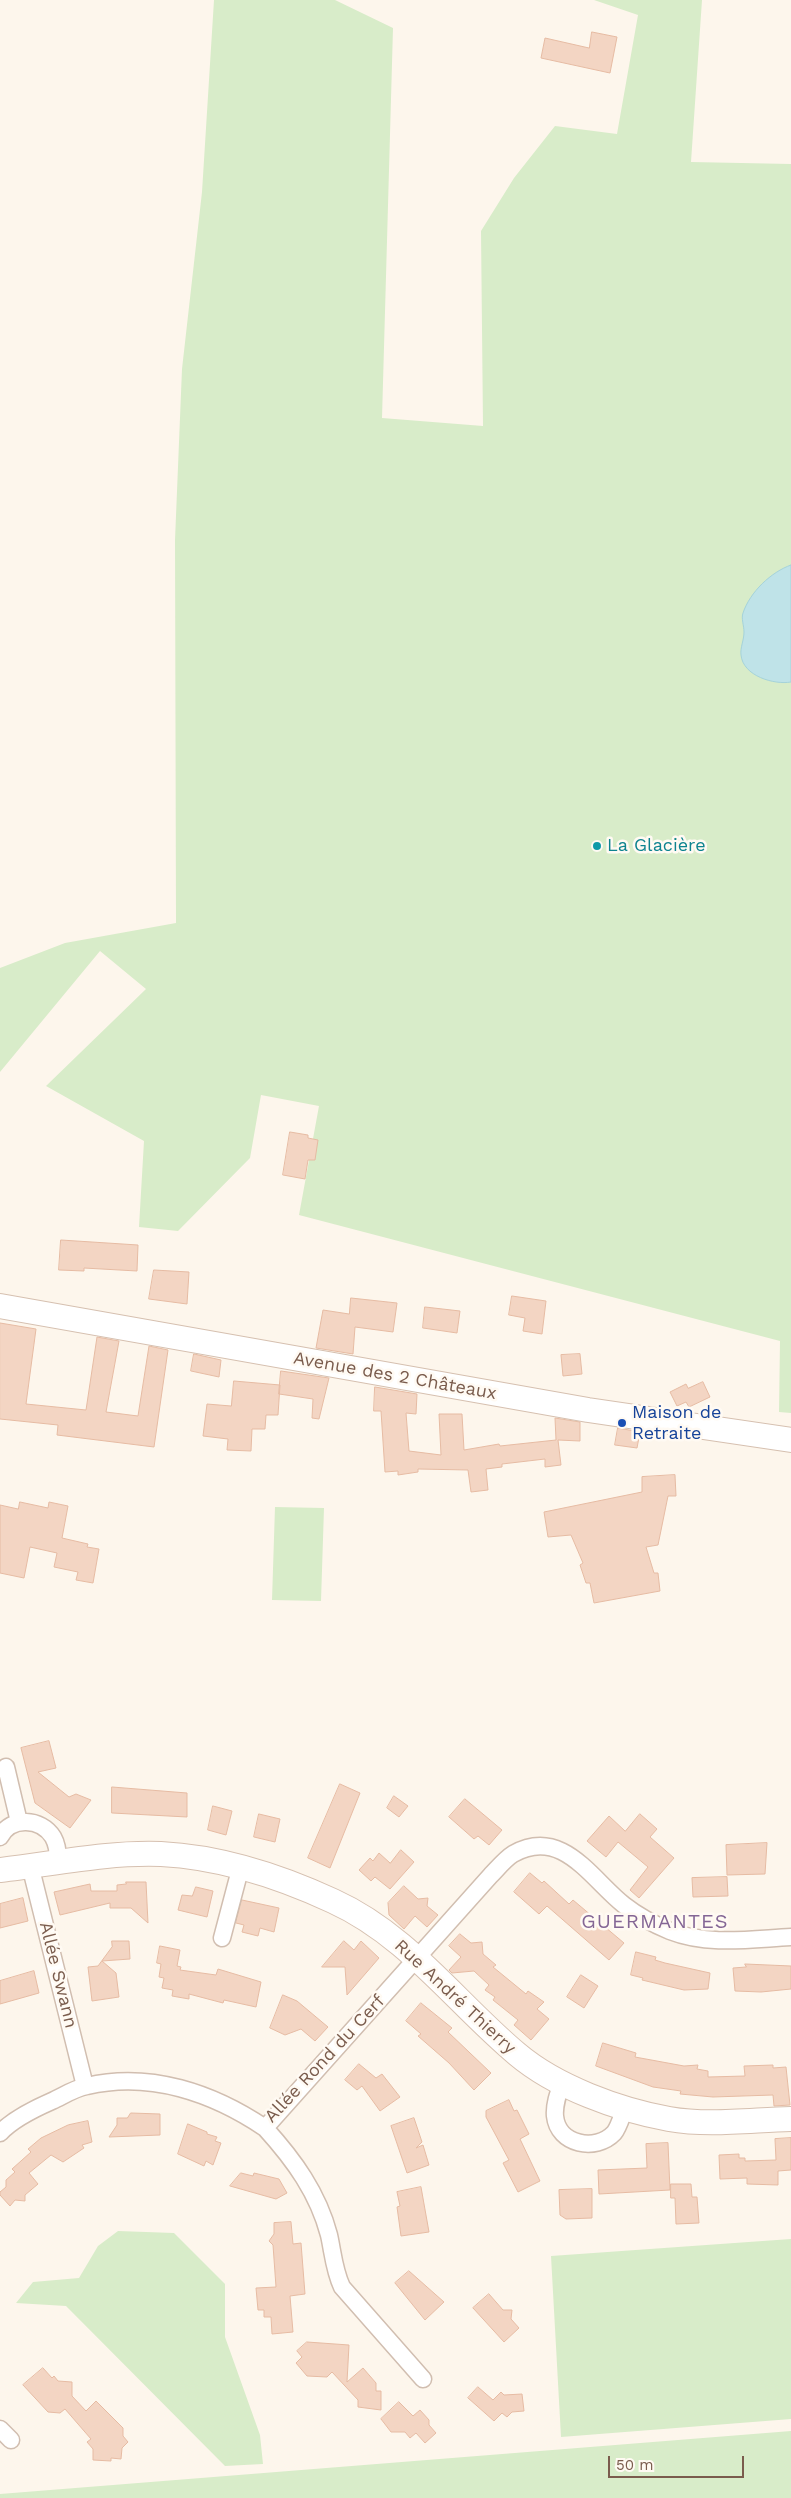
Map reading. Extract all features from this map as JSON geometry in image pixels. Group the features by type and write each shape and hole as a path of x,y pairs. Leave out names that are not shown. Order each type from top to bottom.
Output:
{"street":[{"name":"Avenue des 2 Châteaux","path":"0,1306 588,1410 791,1440"},
{"path":"6,1768 19,1822"},
{"path":"0,1837 10,1826 19,1822 37,1823 53,1836 58,1860"},
{"name":"Allée Rond du Cerf","path":"0,2133 42,2105 85,2086 118,2081 154,2082 184,2088 246,2114 265,2128 490,1875 512,1855 532,1847 547,1846 566,1852 623,1904 644,1920 671,1932 693,1938 717,1940 791,1937"},
{"name":"Rue André Thierry","path":"0,1870 58,1860 160,1854 199,1858 241,1866 335,1901 367,1920 418,1958 518,2055 562,2083 625,2108 670,2119 698,2121 791,2119"},
{"name":"Allée Swann","path":"30,1865 85,2086"},
{"path":"222,1938 241,1866"},
{"path":"562,2083 555,2103 555,2118 559,2129 571,2140 582,2144 598,2144 615,2132 625,2108"},
{"path":"265,2128 290,2156 317,2199 329,2236 334,2270 342,2287 423,2379"}],"green space":[{"path":"214,0 335,0 393,28 382,418 483,426 481,231 514,178 555,126 617,134 638,15 594,0 702,0 691,162 791,164 791,1413 779,1412 780,1341 299,1215 319,1106 261,1095 250,1158 178,1231 139,1227 144,1141 46,1086 146,989 100,951 0,1072 0,968 65,943 176,923 175,540 182,369 202,192"},
{"path":"275,1507 324,1508 321,1601 272,1600"},
{"path":"118,2231 174,2233 225,2284 225,2337 260,2435 263,2464 225,2466 66,2306 16,2303 33,2282 79,2278 98,2246"},
{"path":"791,2239 791,2419 561,2437 551,2256"},
{"path":"791,2431 791,2498 0,2498 0,2494"}],"water":[{"path":"791,565 791,682 784,683 760,678 753,674 743,662 741,655 744,632 742,615 756,590 776,572"}],"building":[{"path":"592,32 617,37 610,73 541,58 545,38 589,48"},
{"path":"290,1132 308,1135 308,1138 318,1140 315,1160 308,1160 305,1179 283,1175"},
{"path":"61,1240 138,1245 137,1271 84,1268 84,1271 59,1270"},
{"path":"154,1270 189,1272 187,1304 149,1299"},
{"path":"512,1296 546,1301 542,1334 523,1331 525,1318 509,1315"},
{"path":"351,1298 397,1303 393,1332 355,1327 353,1354 316,1348 323,1310 349,1314"},
{"path":"425,1307 460,1311 457,1333 423,1328"},
{"path":"0,1323 36,1329 26,1404 86,1410 97,1337 119,1341 106,1412 138,1416 149,1346 168,1350 154,1447 57,1435 58,1425 0,1419"},
{"path":"194,1354 221,1360 219,1377 191,1371"},
{"path":"580,1354 582,1374 563,1376 561,1355"},
{"path":"281,1371 329,1378 319,1419 312,1418 313,1399 279,1394"},
{"path":"234,1381 280,1385 278,1415 266,1415 265,1429 252,1429 251,1451 227,1450 228,1439 203,1436 207,1404 231,1406"},
{"path":"703,1382 710,1397 689,1407 686,1402 677,1406 670,1392 686,1384 688,1388"},
{"path":"375,1387 417,1394 416,1414 406,1413 409,1451 441,1455 439,1414 462,1414 464,1450 499,1444 500,1446 556,1440 555,1418 580,1422 580,1441 558,1440 561,1465 545,1467 545,1459 502,1464 502,1467 486,1469 488,1490 471,1492 468,1470 418,1469 418,1472 398,1475 398,1471 385,1472 381,1411 374,1411"},
{"path":"618,1428 640,1432 637,1448 615,1445"},
{"path":"675,1475 676,1496 668,1496 658,1545 646,1547 654,1573 658,1573 660,1591 594,1603 590,1583 586,1583 580,1565 583,1563 571,1535 548,1537 544,1512 642,1492 642,1477"},
{"path":"20,1502 48,1508 49,1502 68,1506 62,1538 88,1544 87,1547 99,1549 93,1583 76,1580 78,1572 54,1567 57,1553 30,1547 24,1578 0,1573 0,1505 18,1509"},
{"path":"49,1741 56,1768 38,1772 69,1797 76,1794 91,1800 70,1828 35,1803 21,1748"},
{"path":"340,1784 360,1793 330,1868 308,1858"},
{"path":"112,1787 187,1793 187,1817 112,1813"},
{"path":"394,1796 408,1806 399,1817 387,1808"},
{"path":"465,1799 502,1830 489,1845 478,1836 474,1839 449,1817"},
{"path":"213,1806 232,1811 226,1835 208,1830"},
{"path":"259,1814 280,1819 275,1842 254,1837"},
{"path":"640,1814 657,1829 650,1837 674,1858 639,1898 630,1890 648,1867 618,1842 606,1857 587,1841 609,1816 625,1831"},
{"path":"767,1843 765,1874 727,1875 726,1845"},
{"path":"401,1850 414,1862 390,1889 375,1877 371,1881 359,1870 370,1858 373,1861 379,1853 390,1863"},
{"path":"530,1873 542,1883 544,1881 569,1904 573,1900 624,1943 609,1960 547,1906 539,1914 514,1892"},
{"path":"727,1877 728,1896 693,1897 692,1878"},
{"path":"126,1882 146,1882 148,1923 131,1908 110,1908 110,1903 60,1915 54,1892 90,1884 91,1891 117,1891 117,1885 126,1884"},
{"path":"404,1886 418,1899 428,1898 427,1906 438,1915 427,1927 415,1916 404,1929 389,1915 388,1903"},
{"path":"196,1887 213,1891 207,1917 178,1910 182,1895 192,1896"},
{"path":"23,1898 28,1921 0,1928 0,1904"},
{"path":"242,1900 279,1908 274,1932 260,1928 258,1936 242,1932 244,1925 236,1923"},
{"path":"460,1934 471,1943 482,1942 483,1954 496,1965 493,1967 526,1994 528,1991 544,2002 537,2009 549,2019 531,2040 514,2025 518,2020 493,2000 495,1997 485,1990 489,1985 474,1971 452,1973 449,1970 461,1957 449,1946"},
{"path":"112,1941 129,1941 130,1959 102,1961 116,1973 119,1997 92,2001 88,1967 98,1966 112,1947"},
{"path":"344,1941 354,1950 361,1941 379,1958 347,1995 345,1967 322,1967"},
{"path":"160,1946 180,1950 177,1966 181,1967 180,1970 216,1975 218,1969 261,1982 256,2007 224,2000 223,2003 189,1994 189,1999 172,1996 173,1990 162,1988 164,1978 159,1977 161,1964 157,1963"},
{"path":"636,1952 656,1957 655,1960 665,1963 710,1973 708,1989 684,1990 642,1980 643,1978 631,1975"},
{"path":"745,1964 791,1966 791,1989 761,1992 735,1991 733,1968 746,1967"},
{"path":"34,1971 39,1993 0,2004 0,1981"},
{"path":"581,1975 598,1986 584,2008 567,1997"},
{"path":"283,1995 297,2001 328,2027 315,2041 301,2029 285,2035 270,2028"},
{"path":"421,2003 452,2028 448,2032 491,2073 474,2090 449,2063 418,2036 421,2034 406,2021"},
{"path":"603,2043 636,2053 635,2057 684,2066 698,2065 697,2069 708,2071 708,2077 745,2076 744,2066 773,2065 773,2068 786,2067 790,2105 774,2106 773,2095 713,2097 680,2094 681,2091 653,2087 596,2066"},
{"path":"359,2064 376,2078 382,2074 400,2097 380,2111 362,2086 357,2090 345,2080"},
{"path":"509,2100 514,2111 517,2110 529,2134 520,2139 540,2181 518,2192 503,2163 509,2160 486,2117 486,2111"},
{"path":"131,2113 160,2114 160,2135 109,2137 117,2125 117,2118 127,2118"},
{"path":"414,2118 422,2142 416,2148 423,2145 429,2165 407,2173 391,2126"},
{"path":"88,2121 92,2142 82,2145 84,2148 63,2162 51,2155 29,2173 38,2184 25,2195 25,2201 15,2200 10,2206 0,2195 0,2192 6,2187 6,2180 15,2172 12,2169 31,2152 28,2149 41,2138 68,2125"},
{"path":"188,2124 217,2137 215,2141 221,2143 213,2165 206,2161 204,2166 178,2154"},
{"path":"791,2138 791,2170 778,2171 778,2185 747,2184 747,2178 720,2179 719,2155 739,2154 739,2158 745,2158 745,2161 776,2160 775,2139"},
{"path":"668,2143 670,2190 599,2194 598,2170 647,2168 646,2144"},
{"path":"241,2173 253,2176 254,2173 279,2179 287,2193 276,2199 230,2186"},
{"path":"671,2184 691,2184 692,2197 697,2197 699,2223 676,2224 675,2198 671,2198"},
{"path":"421,2187 429,2232 401,2236 397,2207 400,2206 397,2192"},
{"path":"592,2189 592,2218 566,2219 560,2215 559,2190"},
{"path":"291,2222 293,2244 301,2243 305,2294 290,2296 293,2332 272,2334 271,2317 264,2317 264,2310 258,2310 256,2288 276,2287 273,2245 269,2241 274,2234 274,2223"},
{"path":"409,2271 444,2302 425,2320 395,2283"},
{"path":"489,2294 503,2310 512,2310 511,2319 519,2328 504,2342 473,2308"},
{"path":"307,2342 349,2345 347,2382 363,2368 376,2383 376,2391 381,2391 381,2410 358,2407 358,2400 332,2372 327,2377 307,2376 296,2363 302,2357 297,2351"},
{"path":"43,2368 52,2378 54,2376 58,2381 72,2382 72,2396 86,2411 96,2401 123,2428 123,2436 128,2442 122,2448 121,2459 111,2458 111,2461 93,2460 93,2449 87,2442 91,2439 65,2409 60,2413 48,2412 23,2385"},
{"path":"478,2387 493,2400 501,2392 504,2395 522,2394 524,2411 512,2412 507,2417 502,2413 494,2421 468,2398"},
{"path":"399,2402 413,2416 420,2410 429,2420 429,2425 436,2433 425,2443 416,2433 410,2438 405,2432 391,2432 381,2419"}],"place":[{"name":"La Glacière","path":"597,846"},
{"name":"Maison de Retraite","path":"622,1423"}],"district":[{"name":"GUERMANTES","path":"655,1922"}]}
